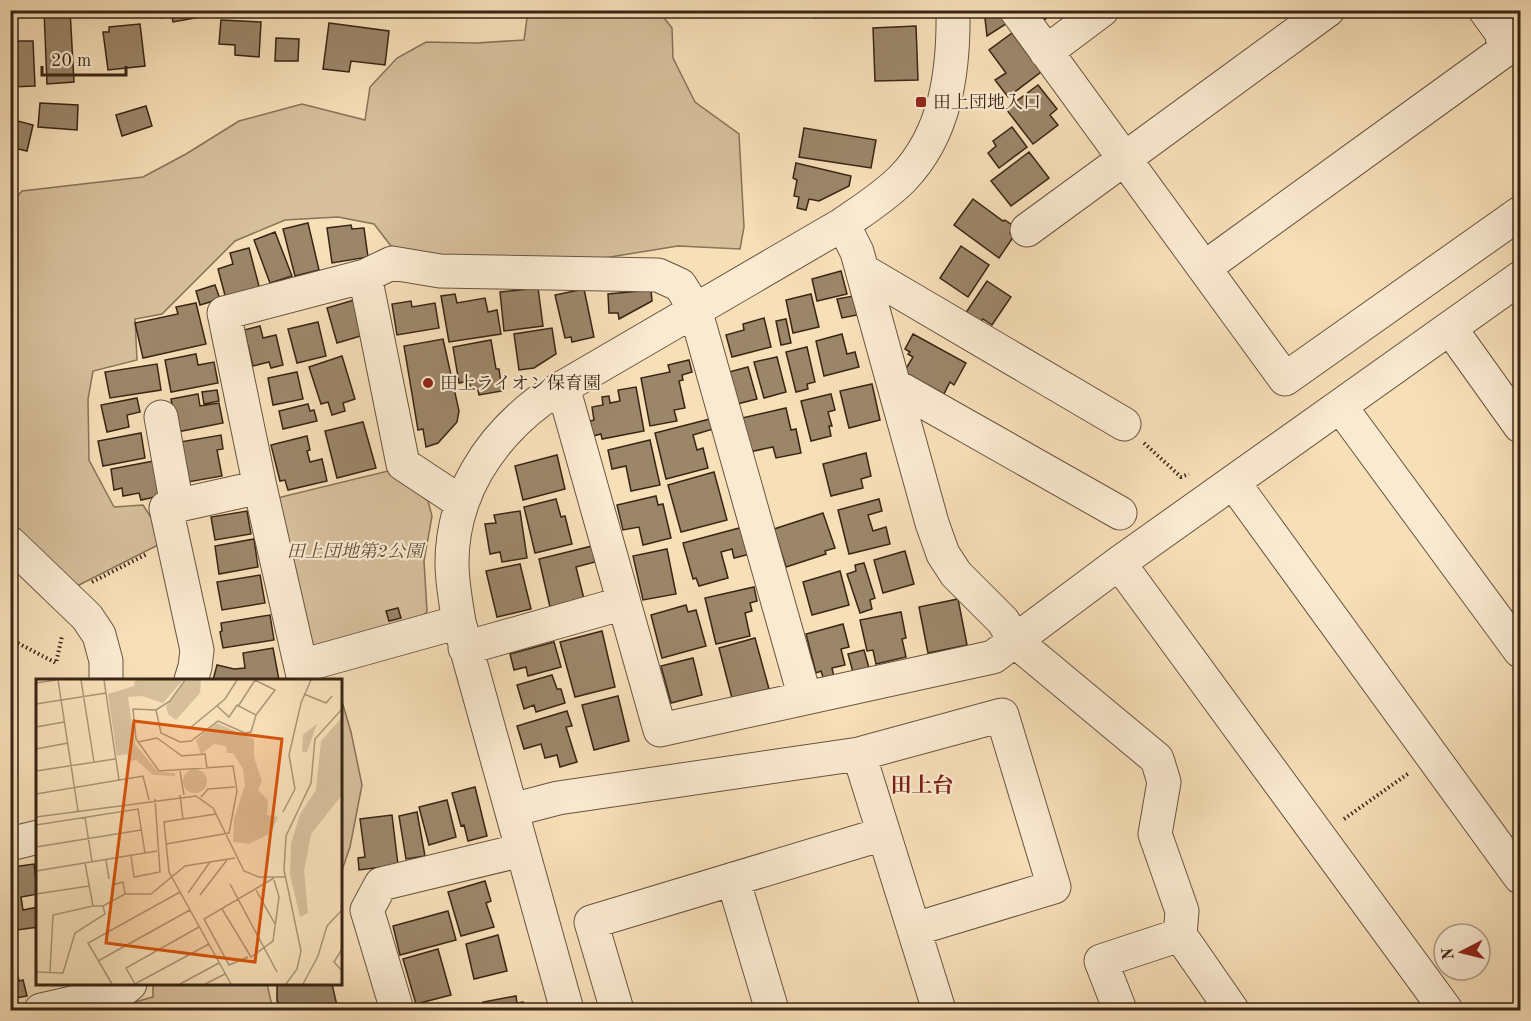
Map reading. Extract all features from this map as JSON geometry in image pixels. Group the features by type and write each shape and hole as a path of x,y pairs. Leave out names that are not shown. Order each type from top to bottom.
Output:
{"street":[{"path":"1016,10 1285,379 1521,213"},
{"path":"1046,52 1102,10"},
{"path":"1027,230 1328,10"},
{"path":"1204,268 1513,59 1501,32 1485,10"},
{"path":"567,1011 462,635 452,561 462,503 477,470 494,444 526,412 563,387 843,224 872,205 902,179 925,150 939,123 948,89 954,39 943,11"},
{"path":"843,224 857,252 932,522 943,554 956,574 1003,621 1015,641 1157,759 1164,782 1155,834 1182,910 1180,935 1232,1011"},
{"path":"624,603 462,635 303,674 260,488 224,314 365,276 392,263 440,271 658,275 680,285 695,309 806,698"},
{"path":"862,270 1124,424"},
{"path":"365,276 403,464 462,503"},
{"path":"563,387 660,730 993,657 1119,563 1521,278"},
{"path":"1450,328 1521,426"},
{"path":"894,385 1120,513"},
{"path":"1340,406 1521,651"},
{"path":"160,417 177,506"},
{"path":"1233,482 1521,877"},
{"path":"192,679 197,650 175,540 166,508 260,488"},
{"path":"10,543 87,618 99,635 106,662 106,679"},
{"path":"1119,563 1446,1011"},
{"path":"512,810 558,798 859,754 1002,715 1054,887 915,928"},
{"path":"859,754 939,1011"},
{"path":"617,1011 591,922 883,834"},
{"path":"10,844 36,838"},
{"path":"396,1011 367,910 381,884 522,850"},
{"path":"733,879 772,1011"},
{"path":"1120,1011 1101,961 1180,935"},
{"path":"41,1011 120,992 129,985"}],"path":[{"path":"809,10 816,17 943,11"},
{"path":"1124,424 1180,477 1190,473"},
{"path":"10,639 56,663 67,598 175,540"},
{"path":"1319,837 1433,756"}],"green space":[{"path":"658,10 672,28 673,58 695,102 739,134 744,227 740,249 678,246 579,262 450,259 391,246 374,224 338,217 285,220 235,241 162,314 135,319 137,360 93,371 88,399 89,460 114,507 143,505 166,541 77,586 11,524 10,204 22,191 143,177 239,121 302,104 365,120 370,87 397,58 426,42 476,43 524,40 528,11"},
{"name":"田上団地第2公園","path":"392,470 428,501 432,516 424,561 427,611 421,621 318,649 302,637 273,499"},
{"path":"342,701 362,785 350,847 342,870"},
{"path":"153,985 267,985 273,1010 107,1010 153,997"}],"building":[{"path":"44,10 70,10 74,82 47,84"},
{"path":"158,10 200,10 201,17 173,22 172,16 160,18"},
{"path":"984,10 1002,10 1009,22 987,36"},
{"path":"1033,10 1056,10 1042,22"},
{"path":"221,20 261,22 259,57 235,55 235,45 219,44"},
{"path":"329,23 389,31 385,65 351,61 349,72 323,69"},
{"path":"140,24 145,66 108,70 103,32 109,32 109,27"},
{"path":"916,26 918,80 875,81 873,28"},
{"path":"1012,33 1041,72 1008,97 995,80 1006,73 989,50"},
{"path":"276,38 299,39 298,61 275,61"},
{"path":"10,41 33,41 35,86 10,87"},
{"path":"1038,85 1057,109 1050,115 1058,125 1033,144 1006,109"},
{"path":"40,103 78,105 77,130 38,127"},
{"path":"146,106 152,126 122,136 116,115"},
{"path":"10,119 33,125 27,151 10,147"},
{"path":"1012,127 1027,147 999,168 988,153 996,146 993,141"},
{"path":"804,128 876,140 871,168 799,157"},
{"path":"1029,152 1049,178 1011,206 991,181"},
{"path":"796,163 851,176 849,186 819,201 809,199 806,210 797,208 799,197 794,196 797,180 793,178"},
{"path":"973,199 1015,227 1010,233 1014,236 999,258 954,225"},
{"path":"308,223 319,270 295,276 283,229"},
{"path":"351,225 352,229 364,228 368,257 332,263 327,228"},
{"path":"275,232 292,276 270,283 254,240"},
{"path":"961,246 989,265 968,297 940,278"},
{"path":"249,248 260,290 226,299 218,269 233,264 230,253"},
{"path":"841,271 847,294 817,301 812,279"},
{"path":"987,281 1011,297 992,325 983,319 979,324 965,314"},
{"path":"215,285 220,299 200,305 196,291"},
{"path":"538,288 543,326 504,331 500,292"},
{"path":"584,289 594,337 572,342 571,337 565,338 555,295"},
{"path":"651,290 652,301 619,319 618,313 609,313 608,294"},
{"path":"455,294 457,303 485,298 488,312 497,310 501,334 449,342 441,296"},
{"path":"811,294 819,327 793,333 786,300"},
{"path":"853,296 857,315 842,318 837,299"},
{"path":"354,300 364,335 337,343 327,308"},
{"path":"411,301 412,307 435,303 439,328 397,335 392,304"},
{"path":"196,303 206,344 143,358 135,323 178,314 176,307"},
{"path":"764,318 771,347 732,357 726,335 744,330 743,324"},
{"path":"786,319 791,343 781,345 776,321"},
{"path":"318,322 326,356 297,363 288,329"},
{"path":"260,326 263,338 276,335 283,365 271,368 269,362 253,366 244,330"},
{"path":"552,328 556,354 534,368 519,370 514,334"},
{"path":"842,334 847,354 855,352 859,367 824,376 816,341"},
{"path":"913,334 966,363 954,385 950,382 944,394 904,372 913,357 905,349"},
{"path":"443,339 459,411 457,422 438,443 426,447 423,429 418,430 404,346"},
{"path":"491,340 502,391 479,395 478,390 471,390 469,381 459,383 453,347"},
{"path":"807,347 815,382 807,384 808,389 796,392 786,352"},
{"path":"196,354 198,365 214,362 218,383 171,392 165,360"},
{"path":"342,356 355,399 343,403 345,411 332,415 328,402 321,404 309,367"},
{"path":"777,357 786,392 764,398 754,362"},
{"path":"689,360 692,372 682,375 683,380 679,381 685,408 674,410 677,421 650,426 641,378 670,372 668,365"},
{"path":"157,364 161,390 110,398 105,372"},
{"path":"748,367 757,399 737,404 729,372"},
{"path":"297,372 303,399 273,405 268,378"},
{"path":"872,384 880,420 849,428 840,391"},
{"path":"636,387 644,431 602,439 601,434 593,436 590,421 594,420 592,407 603,405 602,397 609,396 610,403 620,401 618,390"},
{"path":"217,390 219,401 204,404 202,392"},
{"path":"198,394 200,406 219,403 223,423 177,432 171,399"},
{"path":"831,394 835,410 828,412 832,426 829,426 831,436 811,441 801,401"},
{"path":"137,398 140,412 127,415 129,427 107,432 101,405"},
{"path":"308,404 310,411 314,410 317,421 283,429 279,411"},
{"path":"786,408 791,430 796,429 801,453 776,458 773,447 749,452 742,418"},
{"path":"710,419 713,429 693,435 697,450 703,448 708,468 666,479 655,433"},
{"path":"363,422 376,468 337,478 325,431"},
{"path":"141,433 145,458 103,466 98,441"},
{"path":"221,435 223,449 217,450 222,476 188,482 180,442"},
{"path":"307,436 310,462 322,459 327,481 288,490 285,480 280,481 271,445"},
{"path":"650,440 660,485 631,491 626,466 612,469 608,450"},
{"path":"866,453 871,476 861,479 863,488 831,496 823,464"},
{"path":"557,455 565,489 523,500 515,466"},
{"path":"154,461 160,496 141,500 139,493 123,496 122,488 114,490 111,469"},
{"path":"714,472 727,520 681,532 668,485"},
{"path":"656,496 658,505 663,504 671,538 643,545 639,527 623,530 617,505"},
{"path":"556,499 561,517 565,516 572,544 535,553 524,507"},
{"path":"879,499 882,511 868,515 873,531 886,527 890,544 849,554 838,510"},
{"path":"247,511 251,534 215,540 211,517"},
{"path":"520,511 527,558 502,562 500,552 490,554 485,524 496,523 494,515"},
{"path":"823,513 835,548 825,551 826,554 786,567 774,529"},
{"path":"743,527 750,554 734,558 732,549 721,552 728,578 699,586 696,578 693,579 683,543"},
{"path":"254,539 258,567 219,574 215,546"},
{"path":"592,546 595,562 576,567 584,599 550,607 539,559"},
{"path":"667,549 676,594 643,600 633,556"},
{"path":"905,551 914,584 883,593 874,560"},
{"path":"864,563 875,598 870,600 872,609 860,613 847,574 856,571 855,565"},
{"path":"520,564 531,609 497,617 486,571"},
{"path":"840,571 849,605 812,615 803,582"},
{"path":"260,575 265,603 222,610 217,582"},
{"path":"754,587 757,601 750,603 752,611 745,613 750,636 716,644 705,598"},
{"path":"958,599 967,645 928,653 919,607"},
{"path":"686,605 688,612 696,610 706,646 662,658 651,615"},
{"path":"398,608 401,618 389,621 386,611"},
{"path":"901,612 906,638 902,639 906,657 876,664 873,650 867,651 860,620"},
{"path":"270,615 274,640 223,648 221,623"},
{"path":"843,624 849,647 841,649 845,665 832,668 834,677 824,680 821,671 816,673 806,634"},
{"path":"602,631 615,687 575,697 560,642"},
{"path":"755,638 769,689 732,698 719,648"},
{"path":"554,642 561,667 528,676 526,667 514,670 510,654"},
{"path":"273,648 279,679 213,679 217,665 234,669 245,668 243,653"},
{"path":"864,650 869,668 853,672 848,654"},
{"path":"693,658 702,695 671,703 661,666"},
{"path":"552,675 557,689 561,689 565,703 536,712 534,705 524,709 517,685"},
{"path":"618,696 629,741 594,750 582,705"},
{"path":"567,711 572,726 566,727 577,762 560,767 557,755 545,758 541,744 524,749 517,726"},
{"path":"475,787 487,836 468,841 464,825 461,826 452,793"},
{"path":"447,800 456,837 429,845 419,807"},
{"path":"417,812 425,856 406,859 399,816"},
{"path":"392,815 398,865 359,870 358,858 365,857 360,819"},
{"path":"34,864 36,894 21,897 23,910 36,907 36,927 10,931 10,881 15,880 13,867"},
{"path":"485,881 491,901 486,903 494,927 461,936 448,892"},
{"path":"448,911 456,940 400,955 393,926"},
{"path":"498,935 507,971 474,979 466,944"},
{"path":"438,949 451,995 416,1004 403,959"},
{"path":"15,964 19,981 23,980 27,996 10,999 10,965"},
{"path":"277,985 332,985 338,1010 284,1010 277,1001"},
{"path":"516,996 517,1003 523,1002 525,1010 484,1010 483,1002"}],"place":[{"name":"田上団地入口","path":"921,102"},
{"name":"田上ライオン保育園","path":"428,383"}],"district":[{"name":"田上台","path":"922,785"}]}
